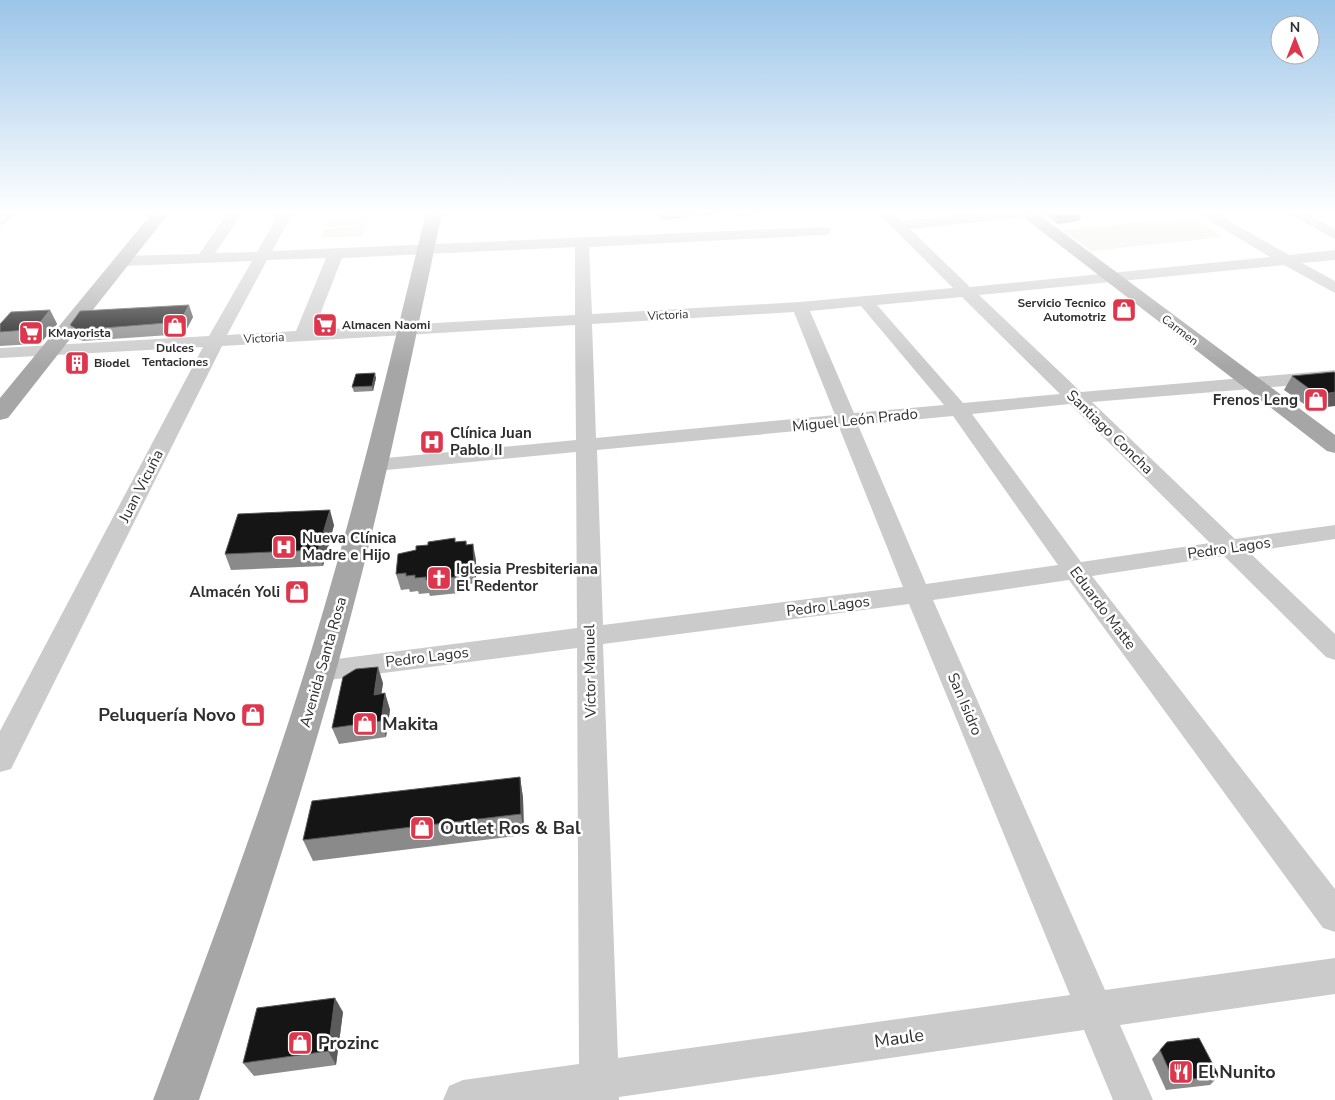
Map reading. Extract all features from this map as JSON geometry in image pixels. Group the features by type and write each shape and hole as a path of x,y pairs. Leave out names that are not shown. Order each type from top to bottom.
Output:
{"main road":[{"path":"0,413 119,264"},
{"name":"Avenida Santa Rosa","path":"176,1100 268,840 321,671 376,465 423,264"},
{"name":"Carmen","path":"1094,264 1335,446"}],"street":[{"name":"Juan Vicuña","path":"0,760 215,341 257,264"},
{"path":"303,335 331,264"},
{"name":"Víctor Manuel","path":"583,264 599,1090"},
{"name":"Santiago Concha","path":"937,264 1335,650"},
{"name":"Victoria","path":"0,353 584,320 654,312 800,307 966,293 1245,264"},
{"path":"1294,264 1335,288"},
{"name":"Eduardo Matte","path":"866,302 958,409 1075,571 1335,916"},
{"name":"San Isidro","path":"800,307 918,594 1133,1100"},
{"name":"Miguel León Prado","path":"376,465 1075,398 1335,376"},
{"name":"Pedro Lagos","path":"321,671 918,594 1335,532"},
{"name":"Maule","path":"462,1100 599,1090 1094,1010 1335,976"}],"building":[{"path":"189,305 180,322 78,330 70,325 80,311"},
{"path":"50,310 37,326 27,330 0,332 0,324 11,312"},
{"path":"1334,372 1335,392 1318,395 1292,376"},
{"path":"375,373 372,386 352,387 356,374"},
{"path":"330,510 318,550 225,554 238,514"},
{"path":"455,538 455,542 466,541 466,545 473,544 474,567 467,568 467,571 455,573 455,577 426,580 426,577 415,578 415,575 406,576 406,573 396,574 398,554 416,550 416,546 428,545 428,542"},
{"path":"378,667 374,695 385,693 381,721 332,728 343,677 356,669"},
{"path":"520,777 521,814 303,840 312,801"},
{"name":"Prozinc","path":"335,998 328,1051 243,1063 257,1008"},
{"path":"1199,1038 1219,1076 1174,1081 1160,1050 1167,1042"}],"place":[{"name":"Servicio Tecnico Automotriz","path":"1124,310"},
{"name":"Almacen Naomi","path":"325,325"},
{"name":"Dulces Tentaciones","path":"175,326"},
{"name":"KMayorista","path":"31,333"},
{"name":"Biodel","path":"77,363"},
{"name":"Frenos Leng","path":"1316,400"},
{"name":"Clínica Juan Pablo II","path":"432,442"},
{"name":"Nueva Clínica Madre e Hijo","path":"284,547"},
{"name":"Iglesia Presbiteriana El Redentor","path":"439,578"},
{"name":"Almacén Yoli","path":"297,592"},
{"name":"Peluquería Novo","path":"253,715"},
{"name":"Makita","path":"365,724"},
{"name":"Outlet Ros & Bal","path":"422,828"},
{"name":"Prozinc","path":"300,1043"},
{"name":"El Nunito","path":"1181,1072"}]}
